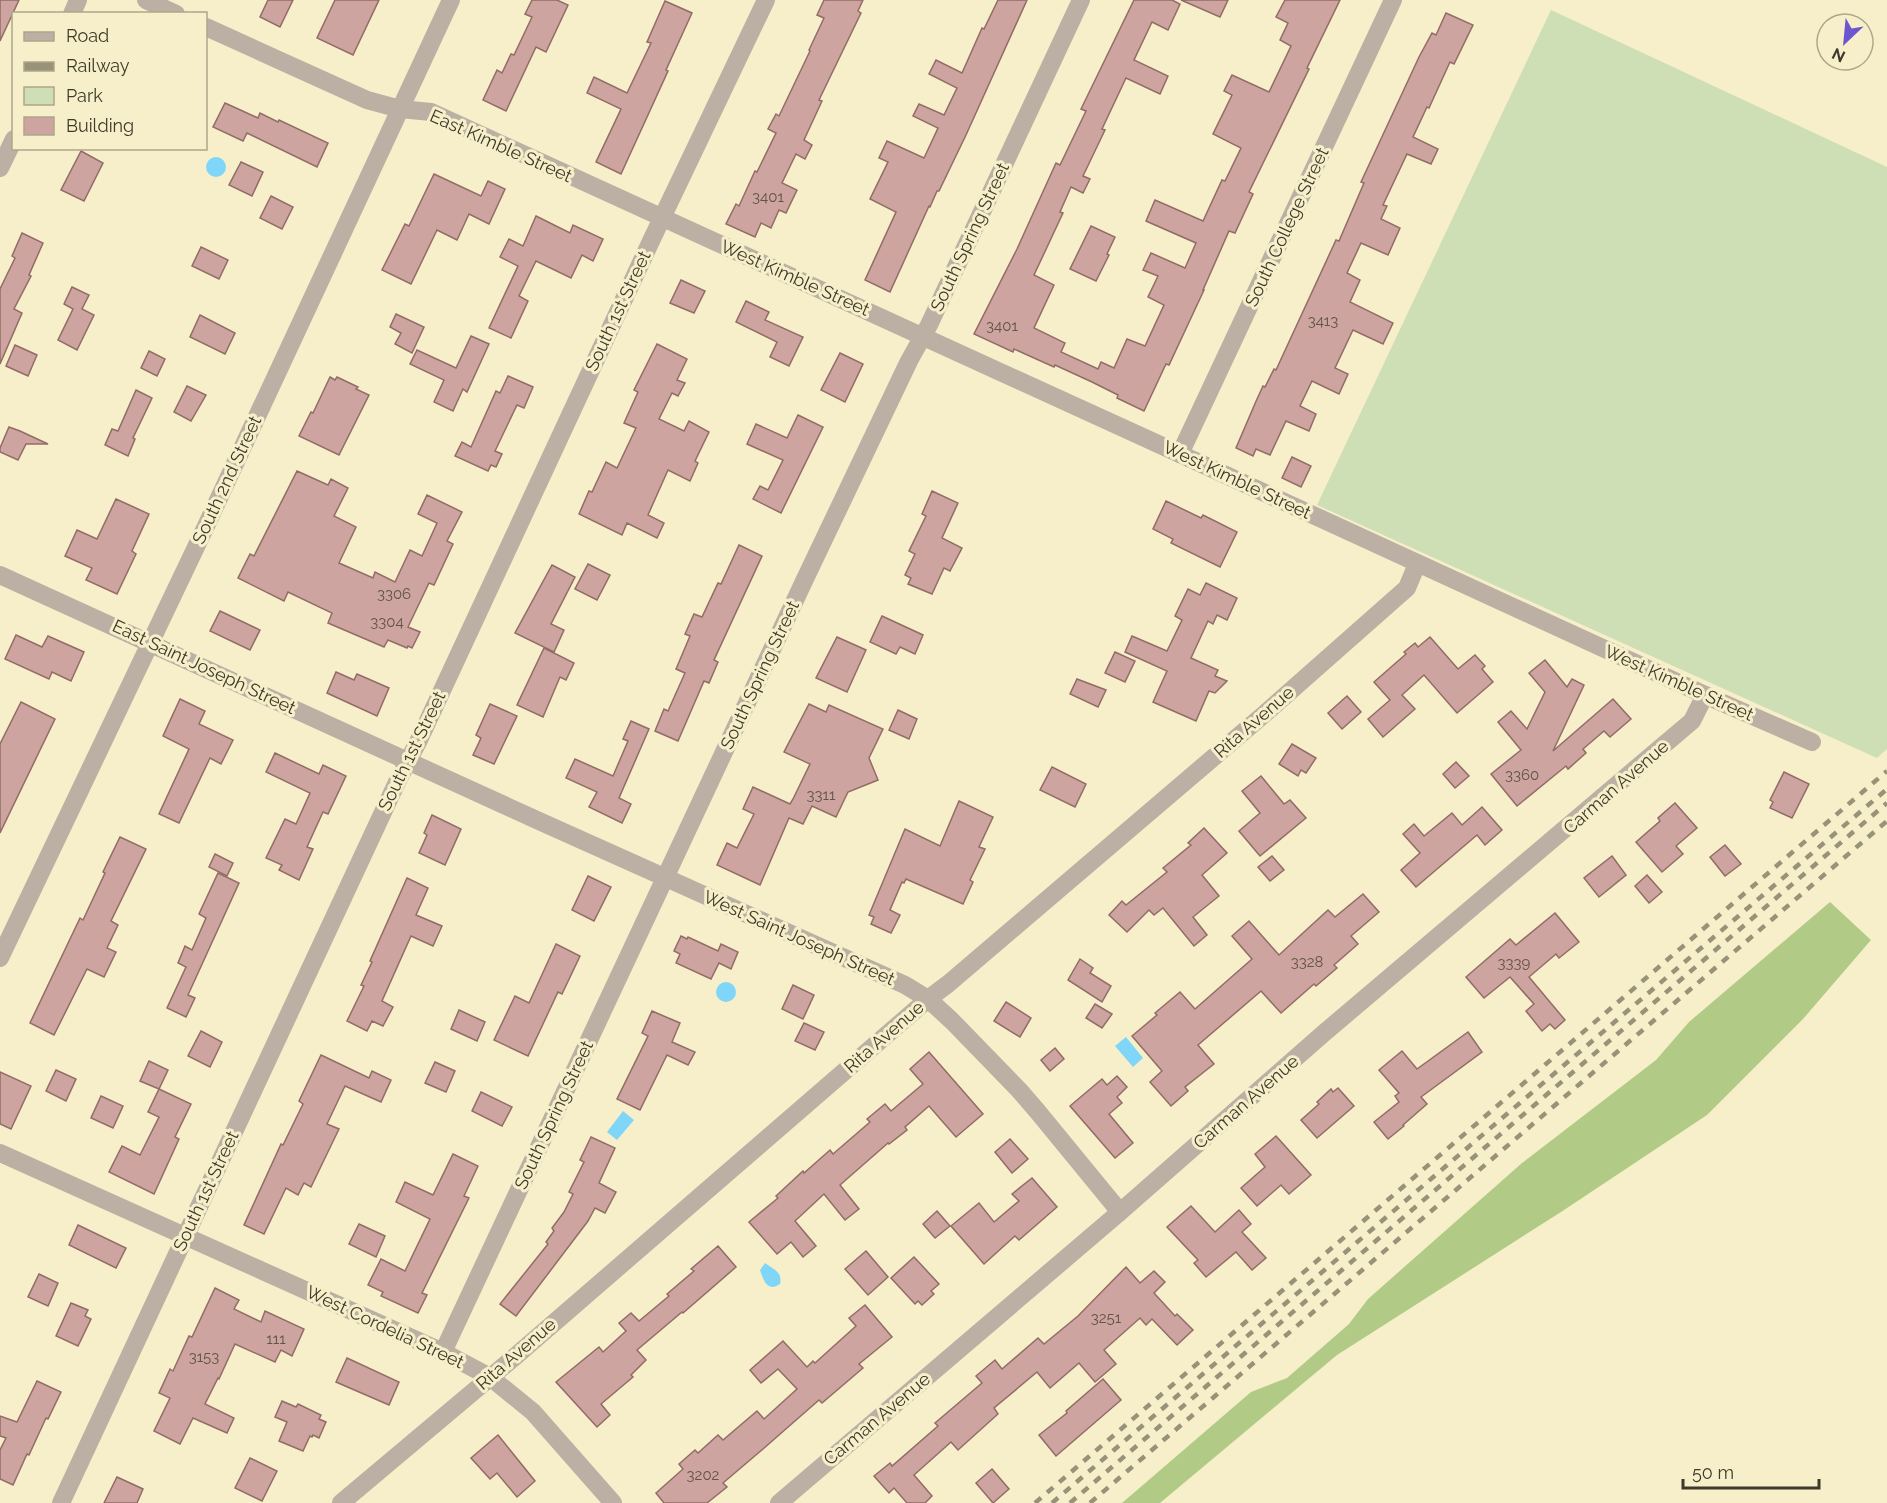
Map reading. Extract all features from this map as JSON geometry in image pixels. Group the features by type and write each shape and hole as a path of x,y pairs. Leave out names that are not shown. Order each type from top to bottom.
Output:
{"street":[{"path":"146,0 172,12"},
{"name":"South 2nd Street","path":"0,958 206,526 451,0"},
{"name":"South 1st Street","path":"62,1503 407,761 419,740 766,0"},
{"name":"South Spring Street","path":"443,1352 899,381 929,325 1081,0"},
{"name":"South College Street","path":"1180,454 1393,0"},
{"name":"East Kimble Street","path":"207,27 367,100 400,109 431,112 662,219"},
{"path":"0,168 12,143"},
{"name":"West Kimble Street","path":"662,219 1704,695 1812,742"},
{"name":"Rita Avenue","path":"341,1503 1244,731 1407,588 1417,564"},
{"name":"East Saint Joseph Street","path":"0,574 407,761"},
{"name":"Carman Avenue","path":"779,1503 1120,1212 1324,1033 1692,721 1704,695"},
{"name":"West Saint Joseph Street","path":"407,761 891,978 928,999 1038,1112 1120,1212"},
{"name":"West Cordelia Street","path":"0,1153 443,1352 490,1377 533,1412 613,1503"}],"green space":[{"path":"1551,10 1887,167 1887,749 1877,758 1317,505"},
{"path":"1830,902 1871,940 1803,1019 1707,1115 1561,1212 1337,1355 1160,1503 1122,1503 1251,1392 1287,1378 1349,1324 1368,1299 1522,1163 1656,1060 1689,1022"}],"water":[{"path":"216,157 223,160 226,167 223,174 216,177 209,174 206,167 209,160"},
{"path":"726,982 733,985 736,992 733,999 726,1002 719,999 716,992 719,985"},
{"path":"1126,1037 1143,1058 1133,1067 1115,1046"},
{"path":"623,1111 634,1120 617,1140 607,1132"},
{"path":"765,1263 779,1274 780,1284 772,1287 766,1284 760,1270"}],"building":[{"path":"0,0 19,0 12,12 0,41"},
{"path":"268,0 293,0 280,27 260,17"},
{"path":"335,0 379,0 353,55 317,38"},
{"path":"532,0 557,0 568,5 546,52 536,47 506,111 483,100 497,70 502,73 511,54 514,55 532,17 525,14"},
{"path":"824,0 863,0 858,11 861,13 819,100 822,101 804,140 812,145 805,159 796,154 782,183 797,190 786,213 779,210 771,228 761,223 755,237 726,224 736,204 739,206 776,133 768,129 776,114 779,116 810,51 824,18 817,15"},
{"path":"998,0 1027,0 966,135 939,191 929,206 890,292 865,280 896,212 870,199 888,162 879,158 887,141 924,158 938,128 913,116 919,104 944,115 957,88 929,74 936,60 962,73 982,28 984,29"},
{"path":"1134,0 1172,0 1180,4 1168,30 1152,22 1134,60 1168,76 1160,94 1126,78 1083,176 1090,179 1083,193 1071,187 1060,212 1063,213 1034,275 1054,285 1034,328 1065,343 1061,352 1098,369 1101,362 1114,368 1127,339 1145,346 1164,305 1148,297 1158,276 1143,270 1151,253 1185,268 1196,243 1146,221 1155,200 1203,221 1222,180 1225,181 1241,148 1213,134 1232,95 1224,91 1232,75 1269,92 1291,46 1280,40 1288,23 1276,17 1285,0 1340,0 1249,192 1253,194 1235,233 1229,231 1169,365 1166,364 1144,411 1117,398 1118,395 1055,365 1054,367 1014,349 1013,352 974,334 1017,249 1056,163 1060,165 1086,111 1081,109"},
{"path":"1181,0 1228,0 1220,17"},
{"path":"665,1 692,13 621,174 596,162 621,109 587,93 594,77 627,93 651,43 647,42"},
{"path":"1446,13 1473,25 1454,64 1450,62 1413,137 1438,149 1431,164 1407,154 1383,205 1387,206 1381,219 1400,228 1388,255 1361,243 1347,273 1360,280 1350,302 1393,323 1383,344 1353,330 1335,368 1348,374 1339,394 1312,381 1300,406 1316,414 1309,431 1286,421 1270,455 1256,449 1253,456 1236,448 1257,399 1274,369 1276,370 1336,240 1339,241 1364,183 1361,182 1419,57 1432,33 1436,35"},
{"path":"225,103 258,118 260,113 278,122 279,120 328,143 317,167 247,133 243,141 213,127"},
{"path":"81,151 103,163 84,201 61,190"},
{"path":"241,162 263,172 252,196 229,185"},
{"path":"434,174 481,196 488,181 505,189 489,224 469,214 457,240 437,230 411,284 382,270 405,224 409,226"},
{"path":"271,196 293,207 282,229 260,218"},
{"path":"536,216 570,233 573,225 603,239 593,261 582,255 571,278 536,261 519,296 528,301 511,338 489,328 518,266 500,257 509,239 523,246"},
{"path":"1091,226 1115,237 1096,281 1070,269"},
{"path":"22,233 43,243 29,275 31,276 14,309 22,313 0,364 0,289 15,258 12,256"},
{"path":"201,247 228,260 219,279 192,266"},
{"path":"681,280 705,291 694,313 670,303"},
{"path":"72,287 89,295 82,309 94,315 77,350 58,340 73,309 64,304"},
{"path":"746,301 769,312 765,320 803,337 789,366 770,357 777,342 736,322"},
{"path":"396,314 424,327 412,353 395,344 401,333 390,327"},
{"path":"200,315 235,333 225,354 190,337"},
{"path":"471,336 489,344 467,392 463,389 453,411 434,402 444,380 410,364 417,350 456,368"},
{"path":"657,344 687,359 677,380 685,383 678,396 672,393 659,419 684,431 689,421 709,432 695,461 698,463 690,481 668,470 648,515 664,523 657,538 627,523 622,535 579,514 606,462 617,468 636,428 624,423 638,392 634,390"},
{"path":"15,345 37,355 28,376 6,366"},
{"path":"149,351 165,359 157,376 141,368"},
{"path":"840,353 863,364 845,402 821,390"},
{"path":"508,376 533,387 524,408 517,405 495,451 502,454 496,467 491,465 488,471 455,456 462,442 471,447 496,391 500,393"},
{"path":"330,377 335,380 337,377 369,395 339,455 299,436"},
{"path":"187,386 206,395 191,421 174,412"},
{"path":"136,390 152,398 133,438 135,439 128,456 105,445 112,429 118,431"},
{"path":"798,415 823,427 781,513 753,499 760,486 768,490 783,460 747,444 756,424 787,438"},
{"path":"9,427 48,444 26,444 18,460 0,452"},
{"path":"1292,457 1311,466 1301,487 1282,478"},
{"path":"297,471 328,485 331,479 348,488 334,516 356,527 339,563 373,578 375,572 395,582 410,550 422,556 437,523 418,514 427,495 462,512 447,541 453,544 434,585 429,583 408,627 420,632 412,648 388,640 384,647 328,623 332,613 288,592 284,601 238,578 250,554 254,556"},
{"path":"932,491 958,503 942,538 962,548 950,571 944,568 932,594 908,584 911,578 905,575 915,554 909,551 926,516 922,514"},
{"path":"116,499 149,514 132,551 136,554 117,594 86,580 92,568 65,556 77,530 97,539"},
{"path":"1166,501 1201,518 1203,515 1237,532 1220,567 1171,543 1173,539 1153,529"},
{"path":"739,545 762,556 714,660 718,662 709,683 704,681 678,741 655,731 664,709 668,711 685,673 676,669 690,636 685,634 694,614 702,617 718,583 721,584"},
{"path":"588,564 610,575 597,600 575,589"},
{"path":"552,565 575,577 551,624 564,630 554,652 515,633"},
{"path":"1206,583 1237,598 1227,620 1217,615 1213,624 1208,621 1191,658 1218,670 1215,676 1227,681 1215,693 1209,691 1196,721 1153,702 1167,671 1125,652 1132,636 1167,651 1182,620 1175,616 1188,589 1200,595"},
{"path":"220,611 260,630 250,650 210,631"},
{"path":"882,616 923,635 915,654 900,647 896,654 870,642"},
{"path":"16,635 42,647 48,636 84,652 71,681 52,672 49,679 5,659"},
{"path":"837,637 866,650 847,692 816,678"},
{"path":"1430,637 1458,669 1475,655 1485,666 1482,669 1493,682 1457,713 1424,675 1402,695 1415,709 1383,737 1368,719 1390,700 1374,682 1415,643 1418,647"},
{"path":"544,648 574,663 566,680 560,677 543,717 517,705"},
{"path":"1115,652 1135,661 1125,682 1105,673"},
{"path":"1545,660 1567,687 1572,679 1584,685 1553,751 1613,699 1631,719 1610,737 1604,731 1583,749 1586,753 1568,769 1566,766 1517,806 1491,774 1521,750 1498,722 1511,711 1527,729 1545,692 1529,673"},
{"path":"336,672 354,680 357,674 389,688 377,716 327,693"},
{"path":"1077,679 1106,690 1098,707 1070,694"},
{"path":"1347,696 1361,712 1342,729 1328,713"},
{"path":"180,699 205,711 199,724 233,740 221,764 210,758 179,823 159,814 189,749 163,736"},
{"path":"21,702 55,719 0,833 0,744"},
{"path":"490,704 517,716 494,764 473,755 481,738 476,735"},
{"path":"809,704 826,712 829,705 883,729 869,758 878,780 848,792 836,817 812,806 803,824 789,818 760,885 717,865 727,843 737,848 754,814 743,809 753,787 790,804 793,799 810,764 784,752"},
{"path":"898,710 917,719 909,739 889,730"},
{"path":"631,721 649,729 619,798 631,804 622,823 589,807 597,792 566,778 575,759 613,776 628,741 623,739"},
{"path":"1292,744 1316,758 1306,773 1301,770 1298,776 1279,764"},
{"path":"275,753 319,774 323,765 346,776 328,814 323,812 307,847 313,849 299,880 279,870 282,865 266,858 285,819 296,824 310,793 266,772"},
{"path":"1456,762 1469,776 1455,788 1443,774"},
{"path":"1052,767 1086,784 1075,807 1040,790"},
{"path":"1784,772 1809,784 1792,818 1770,808 1773,802 1770,800"},
{"path":"1261,776 1284,804 1290,800 1306,818 1260,856 1239,831 1260,813 1242,791"},
{"path":"959,801 993,817 979,847 985,849 970,880 973,882 963,904 906,879 904,883 902,882 890,910 900,915 891,933 871,924 874,917 869,915 905,829 940,846"},
{"path":"1675,803 1697,828 1676,846 1683,854 1662,872 1636,842 1660,821 1658,818"},
{"path":"1482,807 1502,830 1485,845 1477,835 1416,887 1401,870 1420,853 1403,834 1414,824 1424,836 1452,813 1462,825"},
{"path":"432,815 461,829 445,865 419,853"},
{"path":"1204,828 1227,853 1202,875 1219,896 1193,917 1207,935 1194,946 1163,908 1154,915 1149,910 1127,932 1109,915 1122,901 1126,905 1167,872 1163,868 1191,845 1188,843"},
{"path":"120,837 146,849 111,921 118,925 107,948 116,952 104,977 87,969 54,1035 30,1023 80,918 83,920"},
{"path":"1725,845 1741,864 1725,876 1710,857"},
{"path":"215,854 233,863 227,876 209,867"},
{"path":"1272,856 1284,870 1270,881 1258,867"},
{"path":"1612,856 1626,875 1599,897 1584,878"},
{"path":"218,873 239,883 188,995 195,998 186,1017 167,1008 186,967 178,963 185,946 192,950 206,918 199,914"},
{"path":"1647,875 1662,892 1649,903 1635,886"},
{"path":"588,876 611,887 594,921 572,910"},
{"path":"407,878 428,888 416,915 442,926 433,946 411,936 382,1001 393,1007 383,1026 372,1021 367,1031 347,1021 364,986 361,985 372,962 370,961"},
{"path":"1363,894 1379,912 1351,936 1358,944 1334,965 1337,968 1316,986 1314,984 1281,1013 1261,991 1198,1045 1214,1064 1185,1087 1188,1091 1171,1106 1150,1082 1162,1071 1132,1036 1180,992 1195,1009 1252,959 1232,936 1249,921 1279,955 1328,910 1335,917"},
{"path":"1555,913 1579,942 1559,958 1556,954 1529,977 1565,1020 1555,1029 1550,1024 1542,1031 1526,1011 1534,1004 1510,977 1484,998 1466,977 1510,939 1516,945"},
{"path":"681,936 718,951 721,944 738,952 731,969 719,963 711,979 676,963 680,954 674,951"},
{"path":"556,944 580,956 562,994 558,992 528,1056 494,1040 515,996 529,1003"},
{"path":"1080,959 1093,968 1090,973 1111,986 1102,1002 1068,980"},
{"path":"793,985 814,995 803,1019 782,1009"},
{"path":"1006,1002 1031,1018 1020,1037 994,1021"},
{"path":"1095,1004 1112,1014 1102,1028 1086,1018"},
{"path":"459,1010 485,1022 477,1041 451,1029"},
{"path":"652,1011 680,1023 672,1042 695,1052 688,1065 667,1055 640,1110 617,1099 648,1036 642,1033"},
{"path":"804,1023 824,1032 815,1050 795,1041"},
{"path":"201,1031 222,1042 210,1067 188,1056"},
{"path":"1468,1032 1482,1052 1421,1097 1427,1104 1388,1139 1374,1122 1399,1102 1395,1096 1399,1093 1379,1070 1402,1051 1417,1069"},
{"path":"1055,1048 1064,1059 1050,1071 1041,1060"},
{"path":"929,1052 983,1114 956,1137 929,1106 905,1127 907,1130 888,1143 840,1185 859,1209 845,1220 824,1194 795,1221 816,1246 803,1257 791,1242 777,1254 749,1222 778,1198 776,1196 803,1171 804,1173 830,1150 833,1154 870,1122 867,1119 885,1104 891,1111 923,1084 910,1069"},
{"path":"321,1055 369,1078 372,1071 391,1080 381,1102 345,1086 327,1124 339,1129 311,1187 304,1183 298,1195 286,1188 264,1234 244,1225 281,1144 283,1145 303,1104 299,1101"},
{"path":"149,1061 168,1070 159,1089 140,1081"},
{"path":"435,1062 455,1071 446,1092 425,1083"},
{"path":"56,1070 76,1079 66,1101 46,1091"},
{"path":"0,1072 31,1086 11,1129 0,1124"},
{"path":"1117,1076 1127,1087 1117,1097 1122,1103 1109,1114 1133,1143 1115,1158 1070,1106 1102,1079 1107,1085"},
{"path":"1338,1088 1354,1106 1317,1138 1301,1120 1319,1104 1317,1102 1331,1089 1333,1092"},
{"path":"159,1089 191,1104 175,1137 179,1139 154,1194 109,1172 122,1146 140,1155 159,1117 148,1112"},
{"path":"481,1092 512,1107 502,1126 472,1111"},
{"path":"101,1096 123,1106 113,1128 91,1118"},
{"path":"1276,1136 1311,1175 1289,1194 1281,1185 1257,1206 1241,1188 1265,1167 1255,1154"},
{"path":"591,1137 615,1148 599,1183 616,1192 605,1213 595,1208 588,1221 516,1316 500,1304 548,1244 546,1242 554,1231 552,1228 564,1212 573,1194 569,1192 584,1162 580,1160"},
{"path":"1010,1139 1028,1159 1012,1173 995,1152"},
{"path":"453,1154 478,1166 464,1196 469,1198 422,1293 427,1295 418,1313 381,1296 383,1292 368,1285 381,1259 405,1271 430,1219 396,1202 405,1182 433,1195"},
{"path":"1032,1178 1057,1207 1019,1240 1015,1236 984,1264 951,1226 979,1203 994,1222 1019,1201 1012,1194"},
{"path":"1191,1206 1215,1232 1239,1210 1251,1224 1242,1232 1266,1258 1252,1270 1236,1252 1206,1277 1194,1263 1198,1260 1167,1227"},
{"path":"937,1211 950,1226 935,1238 923,1224"},
{"path":"359,1224 385,1236 376,1257 349,1244"},
{"path":"78,1225 126,1248 116,1268 69,1245"},
{"path":"718,1246 736,1267 637,1350 646,1360 631,1375 633,1377 601,1404 610,1415 597,1427 556,1382 599,1347 603,1352 626,1331 619,1323 631,1313 639,1321 669,1296 667,1294 694,1271 691,1269"},
{"path":"866,1251 888,1277 868,1295 845,1269"},
{"path":"914,1257 939,1284 931,1291 934,1294 922,1305 918,1301 915,1304 891,1278"},
{"path":"1126,1267 1140,1283 1154,1271 1165,1282 1154,1293 1175,1316 1177,1314 1193,1330 1177,1345 1152,1319 1146,1325 1140,1318 1104,1350 1116,1364 1095,1382 1079,1363 1050,1388 1037,1372 994,1408 998,1414 958,1450 951,1442 914,1475 932,1496 925,1503 907,1503 894,1488 889,1493 874,1476 890,1463 892,1466 938,1426 935,1423 982,1383 976,1376 995,1360 1002,1369 1038,1338 1044,1344 1078,1316"},
{"path":"39,1274 58,1283 48,1306 28,1297"},
{"path":"215,1288 239,1300 234,1309 261,1322 265,1311 304,1329 292,1356 281,1350 275,1362 235,1344 205,1404 234,1418 227,1433 193,1418 180,1444 154,1431 170,1398 159,1393 170,1369 173,1371 189,1336 192,1337"},
{"path":"71,1303 88,1310 85,1316 91,1319 78,1346 56,1336"},
{"path":"865,1305 892,1337 859,1364 863,1368 822,1403 819,1400 723,1483 727,1487 707,1503 664,1503 656,1493 683,1469 679,1464 695,1450 698,1453 718,1435 723,1440 757,1411 764,1419 797,1389 778,1369 761,1383 750,1370 783,1341 807,1367 813,1361 815,1363 856,1326 849,1318"},
{"path":"347,1358 399,1382 389,1405 336,1382"},
{"path":"1103,1379 1121,1400 1056,1456 1039,1435 1067,1413 1066,1411"},
{"path":"37,1381 61,1392 13,1485 0,1479 0,1450 6,1438 0,1436 0,1416 17,1422"},
{"path":"282,1401 296,1407 298,1404 321,1415 319,1419 326,1422 319,1438 310,1436 303,1451 279,1441 287,1422 275,1417"},
{"path":"498,1435 535,1481 517,1497 497,1473 490,1479 471,1458"},
{"path":"250,1458 277,1471 262,1501 235,1488"},
{"path":"992,1469 1009,1489 993,1503 976,1483"},
{"path":"117,1477 143,1489 137,1503 104,1503"}],"railway":[{"path":"1035,1503 1887,771"},
{"path":"1052,1503 1887,789"},
{"path":"1070,1503 1887,803"},
{"path":"1090,1503 1887,821"}]}
